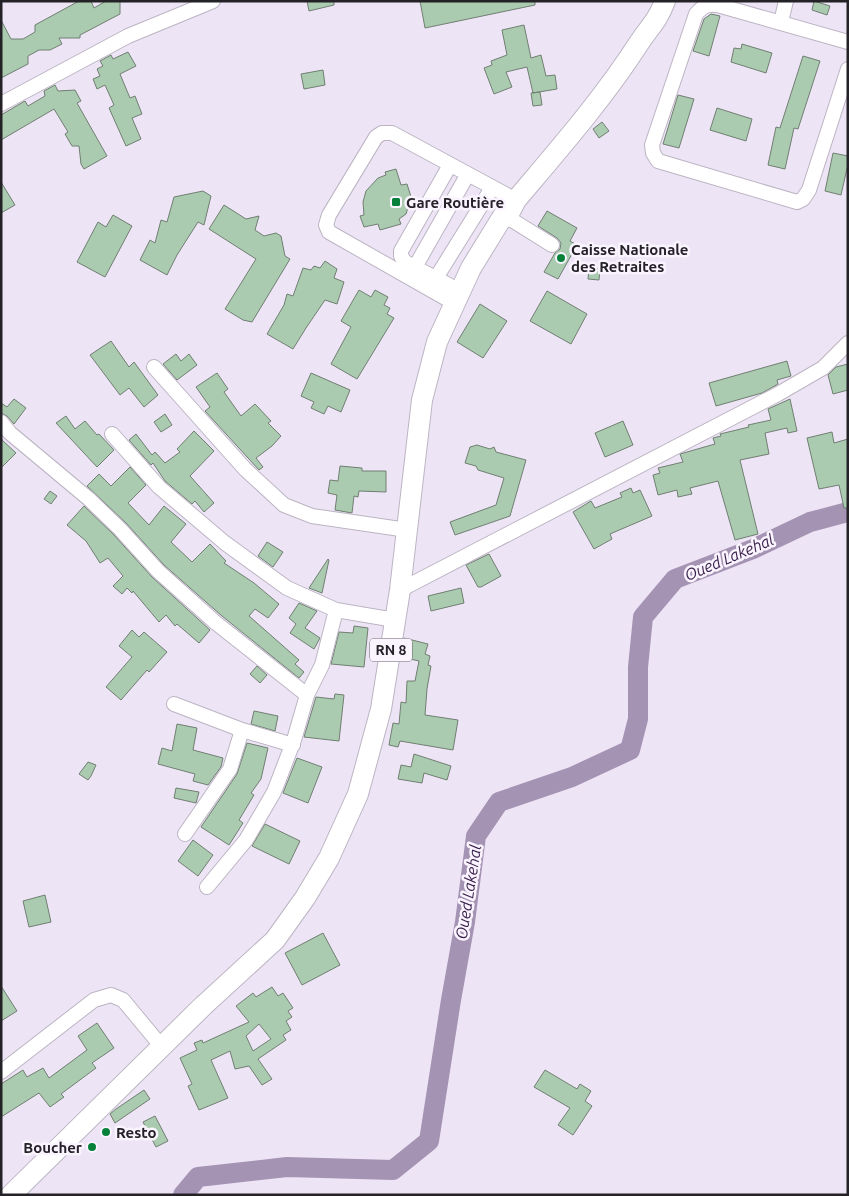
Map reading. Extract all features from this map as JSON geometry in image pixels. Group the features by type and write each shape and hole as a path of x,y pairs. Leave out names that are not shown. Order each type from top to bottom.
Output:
{"highway":[{"name":"RN 8","path":"642,39 644,23 652,1"},
{"name":"RN 8","path":"11,1195 162,1047 275,940 305,898 329,858 358,794 381,709 400,590 422,400 437,342 470,268 504,216 512,209 590,112 660,16 665,1"}],"street":[{"path":"1,104 128,36 213,1"},
{"path":"781,22 786,1"},
{"path":"848,42 711,4 704,6 696,14 652,145 652,154 658,161 796,202 803,199 808,190 848,69"},
{"path":"457,297 328,232 326,225 329,215 376,137 382,133 392,133 492,188 552,245"},
{"path":"450,165 401,251 405,262 436,278 457,297"},
{"path":"415,267 468,174"},
{"path":"436,278 492,188"},
{"path":"400,590 778,394 823,368 848,343"},
{"path":"154,367 245,469 284,505 312,516 407,530"},
{"path":"1,422 10,433 89,499 120,529 158,571 216,624 307,695"},
{"path":"112,434 160,487 225,543 287,588 336,610 395,620"},
{"path":"207,887 246,840 274,792 293,745 307,695 322,666 336,610"},
{"path":"174,704 242,730 293,745"},
{"path":"185,834 230,769 242,730"},
{"path":"1,1072 94,1000 111,995 123,1000 162,1047"}],"building":[{"path":"79,1 91,1 94,8 106,1 120,1 120,14 80,35 80,38 59,38 62,44 50,50 39,50 28,56 28,64 1,78 1,20 11,39 23,39 35,32 35,25"},
{"path":"307,1 334,1 334,5 309,11"},
{"path":"420,1 535,1 535,5 425,28"},
{"path":"814,1 830,6 827,15 812,10"},
{"path":"711,14 720,16 709,56 693,51 704,19"},
{"path":"524,25 531,58 541,55 546,76 555,75 557,89 533,93 527,67 506,72 512,87 494,94 484,68 492,65 491,61 507,55 502,30"},
{"path":"742,44 772,53 766,73 731,62 734,48 741,49"},
{"path":"128,52 136,66 120,74 130,98 135,96 142,114 132,118 141,139 126,146 109,108 114,105 105,85 97,89 93,79 100,76 97,69 103,66 100,61 111,55 113,59"},
{"path":"803,56 820,61 798,129 794,128 785,169 768,165 776,127 780,128"},
{"path":"323,70 325,85 304,89 301,74"},
{"path":"55,85 58,91 75,90 81,101 77,103 107,156 84,169 81,164 79,146 72,146 65,134 68,132 54,109 1,140 1,115 25,101 28,106 45,96 44,91"},
{"path":"540,92 542,105 533,106 531,93"},
{"path":"678,95 694,99 679,148 663,144"},
{"path":"717,108 752,119 746,141 710,130"},
{"path":"602,122 609,131 599,138 593,129"},
{"path":"833,153 848,156 841,195 825,191"},
{"path":"396,169 401,185 407,184 413,203 409,204 406,214 399,219 401,224 380,230 378,224 364,227 360,216 364,215 363,202 366,191 378,178 386,175 385,172"},
{"path":"1,182 15,205 1,213"},
{"path":"203,191 211,196 204,225 198,222 167,275 140,260 150,240 155,243 161,220 167,222 174,197"},
{"path":"224,205 246,219 259,216 255,230 264,236 276,233 281,236 285,256 290,259 252,322 243,320 225,309 256,259 209,229"},
{"name":"Caisse Nationale des Retraites","path":"547,211 577,228 570,241 577,245 558,279 544,272 555,253 560,249 561,243 557,238 538,226"},
{"path":"113,215 132,226 105,277 77,262 98,222 106,227"},
{"path":"325,261 337,269 334,278 344,282 337,304 325,300 293,349 267,334 284,305 287,294 293,296 303,268 311,270 314,266 320,268"},
{"path":"589,267 600,269 599,280 588,279"},
{"path":"359,290 371,297 375,290 388,297 384,305 390,308 387,314 394,318 357,379 331,364 351,327 341,321"},
{"path":"547,291 587,314 571,344 530,321"},
{"path":"480,304 507,321 483,358 457,342"},
{"path":"111,341 129,367 134,362 158,395 144,407 129,388 120,395 90,355"},
{"path":"176,354 181,361 189,354 197,365 177,380 163,364"},
{"path":"787,361 791,376 777,380 778,384 762,393 716,406 709,383"},
{"path":"848,364 848,390 833,394 828,375 836,367"},
{"path":"217,373 228,389 224,392 241,416 255,404 271,421 268,423 281,436 272,446 256,458 263,467 259,470 205,411 210,407 196,387"},
{"path":"311,373 350,390 341,412 328,406 324,414 311,408 314,402 301,396"},
{"path":"14,399 26,408 14,424 7,416 1,413 1,403 7,407"},
{"path":"790,399 797,431 788,433 787,428 765,433 769,454 740,460 758,534 735,540 718,481 690,488 692,494 678,497 677,490 658,495 653,475 660,473 658,468 683,462 680,454 715,444 713,438 721,436 720,434 771,420 768,409"},
{"path":"165,414 172,425 161,432 154,422"},
{"path":"66,416 75,429 85,421 114,450 97,467 56,423"},
{"path":"623,421 633,445 605,457 595,433"},
{"path":"194,431 214,451 190,476 214,503 204,512 195,501 192,504 165,481 153,463 151,465 129,440 136,434 152,455 155,452 165,463 180,452 177,449"},
{"path":"832,432 834,443 848,439 848,508 844,508 839,485 819,489 807,438"},
{"path":"1,436 2,440 16,453 1,468"},
{"path":"477,445 490,449 494,447 496,452 526,460 510,516 455,535 450,522 496,505 504,478 478,470 476,466 465,463 470,447"},
{"path":"340,466 362,468 362,471 386,471 386,492 359,491 358,497 354,496 352,513 335,510 337,495 328,493 330,480 338,481"},
{"path":"130,467 146,485 128,503 149,525 164,506 186,524 171,542 192,562 210,544 226,561 224,563 254,583 279,604 268,618 255,609 249,616 299,660 295,664 304,672 299,678 222,616 164,565 126,523 87,486 99,474 111,486"},
{"path":"631,488 633,493 640,490 652,516 610,534 612,539 594,549 573,512 591,501 595,508 622,497 620,493"},
{"path":"50,491 57,496 51,504 44,499"},
{"path":"84,506 114,535 152,577 210,630 199,643 177,624 175,626 166,615 159,622 133,591 132,593 127,588 122,594 113,586 123,576 108,558 100,563 86,541 67,525"},
{"path":"267,542 283,552 273,567 258,556"},
{"path":"489,554 501,576 478,587 466,565"},
{"path":"328,559 322,593 309,588"},
{"path":"461,588 464,603 431,611 428,596"},
{"path":"299,603 317,611 305,628 320,638 314,649 290,633 296,624 289,618"},
{"path":"354,626 368,628 364,667 331,664 339,632 353,633"},
{"path":"132,630 139,637 144,632 167,652 149,672 147,670 121,700 106,687 132,657 119,646"},
{"path":"404,638 428,644 425,654 430,656 428,665 431,666 425,715 458,720 453,750 400,741 398,747 389,745 393,723 399,724 401,702 406,703 407,681 415,681 419,661 401,657"},
{"path":"257,666 267,675 260,683 250,674"},
{"path":"335,694 344,695 339,741 304,737 316,697 334,699"},
{"path":"254,711 278,716 275,731 251,724"},
{"path":"177,724 197,728 193,750 223,758 221,767 208,785 193,781 195,774 158,764 162,748 172,751"},
{"path":"247,743 268,748 261,779 251,793 254,795 239,820 243,823 229,845 201,827 237,774"},
{"path":"414,754 451,766 447,780 424,773 422,783 398,779 401,765 411,767"},
{"path":"297,758 322,767 308,803 283,793"},
{"path":"88,762 96,765 88,780 79,774"},
{"path":"176,788 199,792 196,803 174,798"},
{"path":"265,824 300,841 289,864 252,846"},
{"path":"193,840 213,855 198,876 178,861"},
{"path":"45,895 51,922 29,927 23,901"},
{"path":"323,933 340,965 302,985 285,953"},
{"path":"1,986 17,1011 1,1021"},
{"path":"272,987 278,996 283,993 293,1008 288,1011 292,1017 286,1021 291,1030 283,1035 286,1040 258,1059 272,1079 262,1085 249,1066 235,1069 230,1051 211,1060 228,1098 199,1110 188,1086 192,1084 180,1058 197,1050 194,1043 202,1040 203,1043 249,1022 236,1006 253,993 256,997","holes":["259,1024 271,1039 253,1051 246,1036"]},
{"path":"97,1023 114,1048 92,1063 96,1068 61,1094 64,1097 50,1107 39,1093 1,1117 1,1084 23,1070 27,1077 43,1068 49,1078 87,1050 78,1036"},
{"path":"545,1070 577,1089 580,1084 591,1091 585,1101 592,1106 573,1135 558,1125 570,1108 534,1087"},
{"path":"144,1090 150,1099 115,1123 110,1114"},
{"path":"155,1116 168,1141 156,1147 143,1122"}],"waterway":[{"name":"Oued Lakehal","path":"183,1195 198,1177 287,1167 393,1170 429,1141 465,922 476,836 499,802 572,777 630,750 638,719 638,667 643,617 675,579 753,549 810,522 848,512"}],"place":[{"name":"Gare Routière","path":"396,202"},
{"name":"Caisse Nationale des Retraites","path":"561,258"},
{"name":"Resto","path":"106,1132"},
{"name":"Boucher","path":"92,1147"}]}
